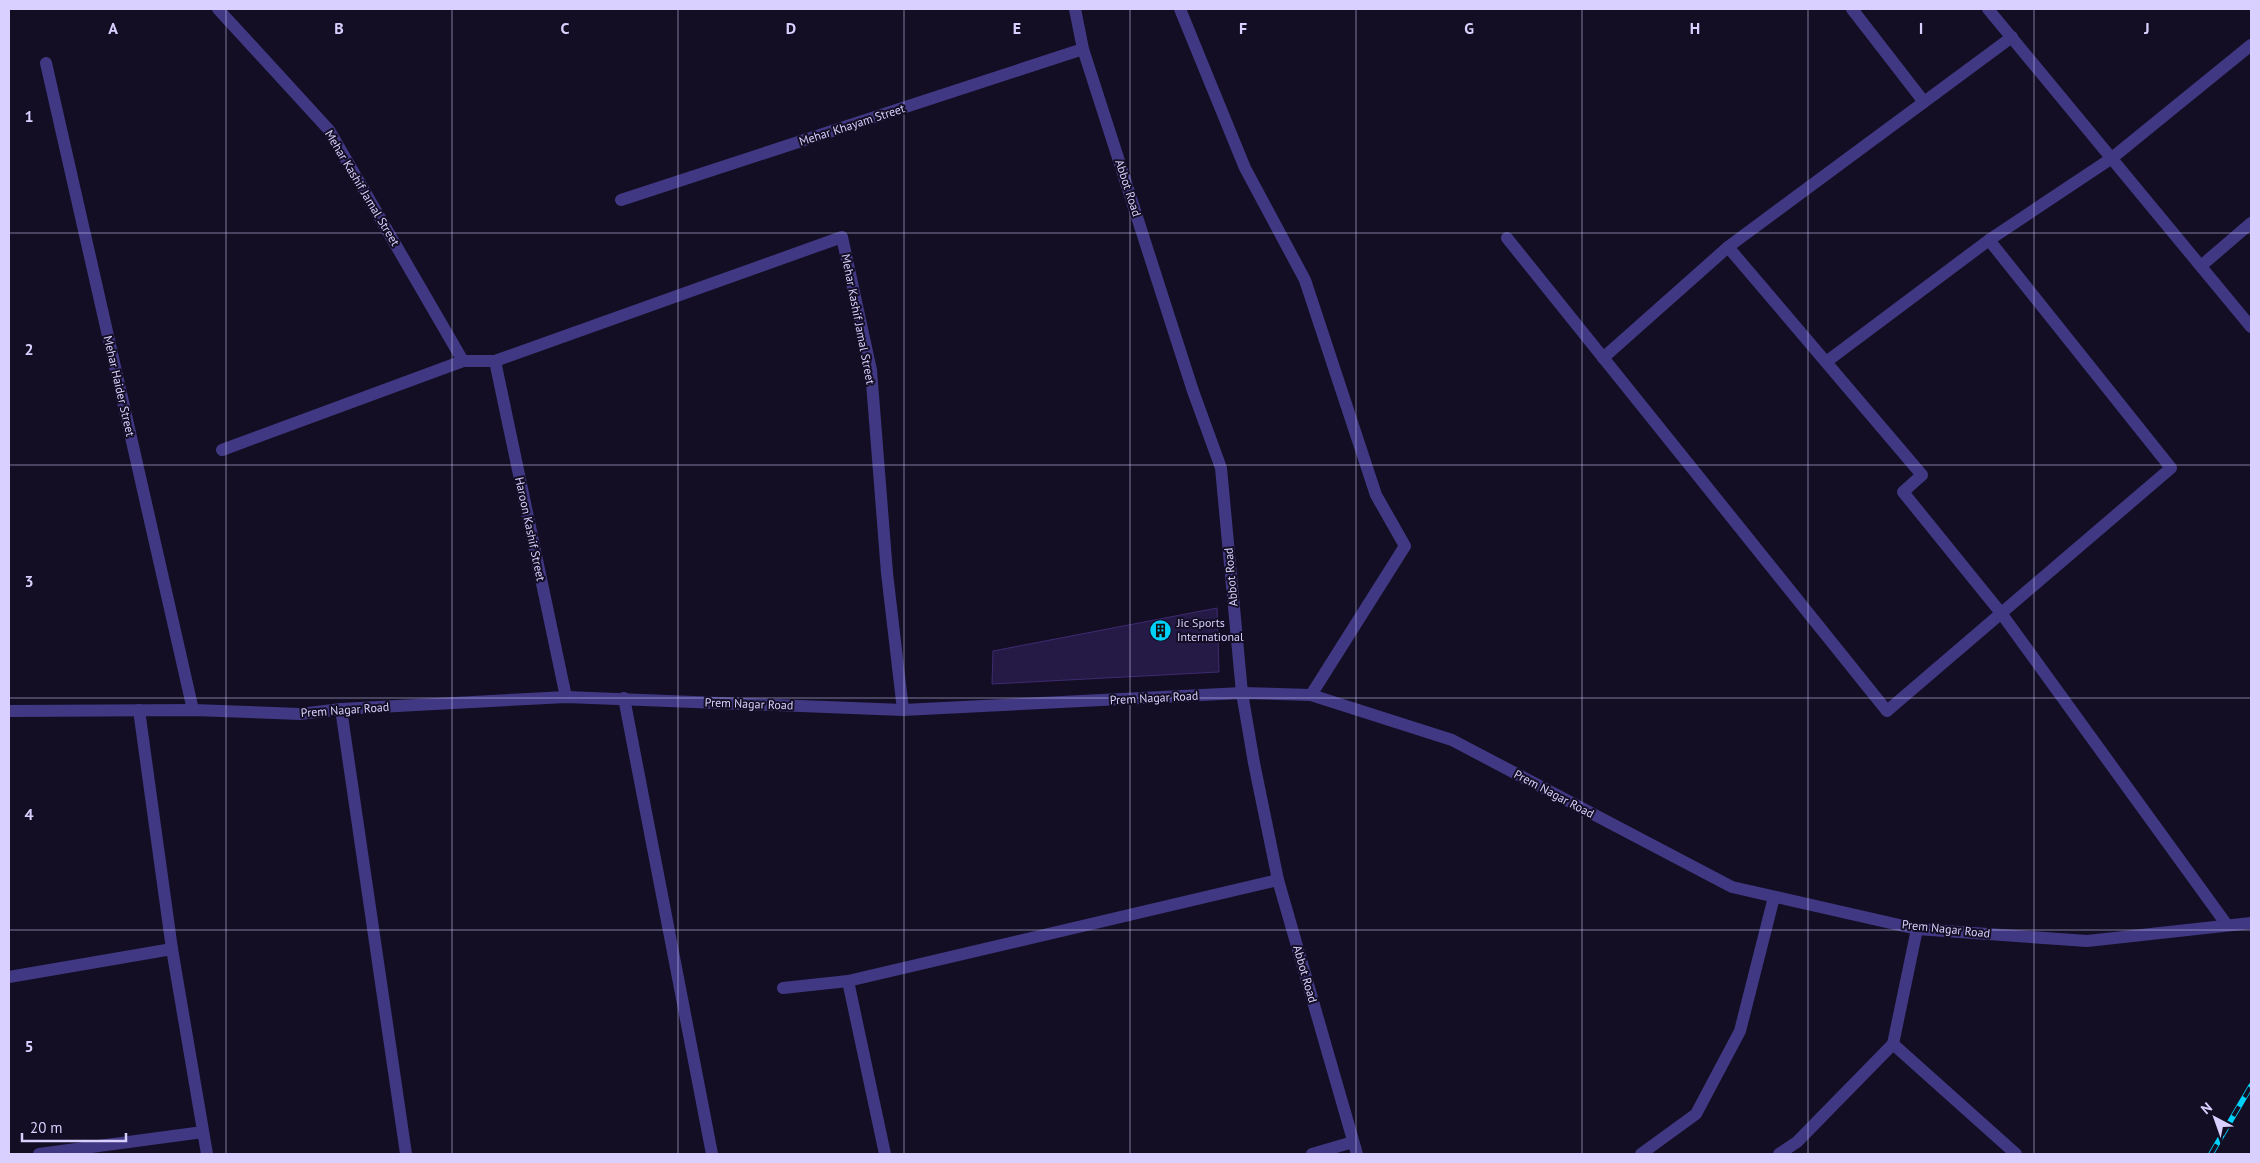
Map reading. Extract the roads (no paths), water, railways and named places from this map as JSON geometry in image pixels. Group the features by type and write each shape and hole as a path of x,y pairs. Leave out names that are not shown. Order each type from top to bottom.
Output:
{"street":[{"name":"Mehar Kashif Jamal Street","path":"218,9 329,130 463,361"},
{"name":"Abbot Road","path":"1075,9 1083,50 1193,391 1221,468 1242,694 1254,763 1278,880 1355,1148"},
{"path":"1180,9 1245,168 1305,280 1376,495 1405,546 1312,696"},
{"path":"1852,9 1924,102"},
{"path":"1988,9 2251,327"},
{"path":"1603,358 1728,247 2012,37"},
{"path":"1826,362 1989,240 2112,158 2251,44"},
{"name":"Mehar Khayam Street","path":"621,200 1083,50"},
{"name":"Mehar Haider Street","path":"46,63 193,710"},
{"path":"2201,266 2251,223"},
{"name":"Mehar Kashif Jamal Street","path":"222,450 463,361 495,361 842,237 871,370 887,573 903,710"},
{"path":"1507,238 1887,711 2172,468 1989,240"},
{"path":"1728,247 1922,475 1902,492 2002,613 2227,926"},
{"name":"Haroon Kashif Street","path":"495,361 566,697"},
{"name":"Prem Nagar Road","path":"9,711 193,710 300,714 566,697 903,710 1242,694 1312,696 1452,740 1732,887 1917,929 2087,941 2251,923"},
{"path":"624,698 712,1154"},
{"path":"139,710 172,949 207,1154"},
{"path":"341,710 406,1154"},
{"path":"783,988 848,981 1278,880"},
{"path":"1640,1154 1696,1114 1740,1031 1774,897"},
{"path":"1779,1154 1797,1142 1893,1044 1917,929"},
{"path":"9,977 172,949"},
{"path":"848,981 885,1154"},
{"path":"1893,1044 2016,1154"},
{"path":"39,1154 203,1132"},
{"path":"1312,1154 1355,1148"}],"railway":[{"path":"2211,1154 2251,1086"}],"place":[{"name":"Jic Sports International","path":"1161,630"}]}
